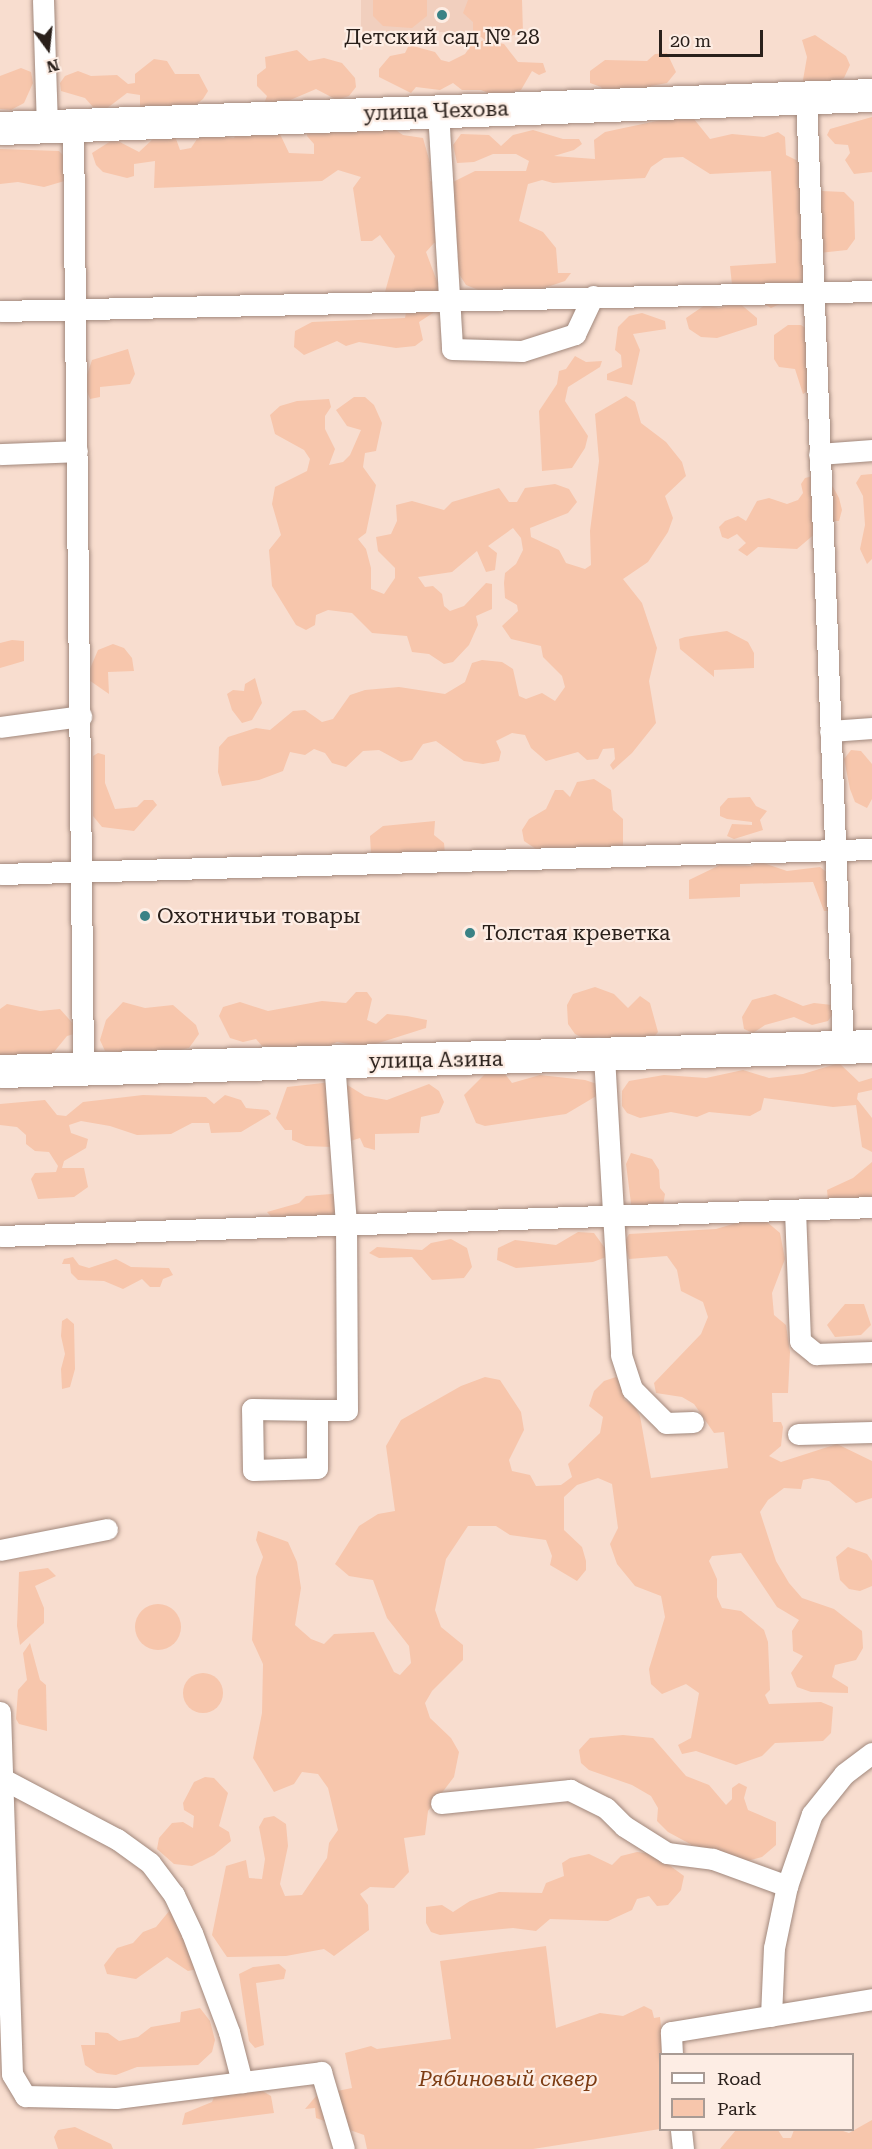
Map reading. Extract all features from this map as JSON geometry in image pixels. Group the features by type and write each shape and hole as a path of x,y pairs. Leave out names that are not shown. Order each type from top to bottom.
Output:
{"street":[{"name":"улица Чехова","path":"0,128 872,95"},
{"name":"улица Азина","path":"0,1071 604,1056 858,1047"}],"lane":[{"path":"43,0 60,125 75,309 83,872 83,1068"},
{"path":"806,97 835,851 858,1047"},
{"path":"438,111 452,349 522,351 575,334 593,296"},
{"path":"0,311 872,291"},
{"path":"819,454 872,450"},
{"path":"0,454 77,451"},
{"path":"0,726 81,716"},
{"path":"830,731 872,728"},
{"path":"0,874 872,849"},
{"path":"604,1056 621,1355 632,1389 666,1423 693,1422"},
{"path":"317,1410 347,1410 346,1224 334,1062"},
{"path":"0,1236 872,1207"},
{"path":"795,1210 796,1313 800,1341 816,1354 872,1352"},
{"path":"798,1434 872,1432"},
{"path":"0,1550 107,1529"},
{"path":"0,1712 12,2074 25,2096 116,2098 321,2072 344,2149"},
{"path":"771,2016 774,1948 787,1886 812,1814 844,1774 872,1753"},
{"path":"3,1779 117,1839 150,1863 174,1895 192,1934 229,2032 242,2082"},
{"path":"441,1803 570,1790 606,1808 624,1826 667,1853 713,1859 787,1886"},
{"path":"672,2053 671,2032 872,1999"},
{"path":"681,2131 683,2149"}],"shaded area":[{"name":"Детский сад № 28","path":"361,0 522,0 522,32 361,32"}],"green space":[{"path":"373,0 427,0 427,16 412,28 383,26 373,16"},
{"path":"468,0 522,0 523,33 488,41 504,44 518,62 543,63 546,72 539,75 532,71 521,90 495,96 481,90 462,90 453,83 440,90 416,87 411,93 379,77 379,69 390,56 405,53 409,45 435,52 441,60 449,62 465,54 472,44 485,40 473,31 473,22 463,13"},
{"path":"815,35 846,56 850,65 844,78 810,92 803,80 807,57 802,40"},
{"path":"297,50 309,61 324,58 342,63 355,78 356,87 349,96 337,100 316,89 281,104 263,106 267,96 257,86 257,75 266,68 265,57"},
{"path":"667,53 676,72 667,83 651,86 648,92 610,100 601,87 590,83 590,71 605,60 647,61 655,54"},
{"path":"154,59 167,61 175,74 199,74 208,91 203,99 193,107 140,110 140,95 127,93 106,109 93,107 85,98 61,91 60,83 65,76 78,71 91,76 117,75 128,84 135,83 135,74"},
{"path":"21,68 31,72 33,83 24,103 11,110 0,109 0,76"},
{"path":"680,116 694,119 710,139 732,134 764,137 778,132 785,137 786,155 808,166 822,191 844,192 854,202 855,239 847,250 819,253 812,274 799,282 782,303 771,308 732,285 730,266 776,263 771,171 710,174 683,157 664,158 651,167 645,178 553,183 542,180 528,184 519,221 543,232 556,248 558,273 571,273 565,281 529,293 491,295 466,285 459,274 452,238 446,239 434,243 426,252 438,284 439,309 419,322 423,340 415,346 396,348 359,342 346,346 337,341 304,355 294,347 295,331 312,322 405,318 407,307 385,292 395,256 380,235 372,241 361,241 353,188 361,177 338,170 322,181 154,188 155,161 134,164 134,176 127,178 103,172 96,165 92,153 114,139 139,152 154,138 175,136 180,150 191,148 197,139 210,135 234,138 239,129 279,132 289,153 314,154 314,144 307,136 308,123 384,122 403,135 423,138 430,163 430,181 443,187 475,171 526,171 529,161 516,154 493,154 474,162 457,163 453,145 461,134 489,135 501,146 513,135 533,130 563,139 579,139 582,144 574,150 554,156 595,159 594,140 605,132"},
{"path":"872,117 872,172 854,174 845,160 850,153 848,145 835,144 827,135 830,129"},
{"path":"0,149 59,151 69,161 68,180 44,187 18,182 0,184"},
{"path":"738,302 757,318 757,325 717,338 701,337 689,329 686,318 705,305 719,308"},
{"path":"642,313 665,321 666,329 633,334 640,350 632,385 607,380 607,374 622,367 621,355 615,350 618,327 629,316"},
{"path":"788,325 801,325 814,334 814,387 803,394 795,369 779,367 774,359 774,335"},
{"path":"128,349 135,374 130,384 100,387 100,397 90,399 84,384 92,360"},
{"path":"575,356 586,362 602,361 600,367 568,387 565,401 588,436 585,448 572,468 542,471 539,411 557,384 559,371 566,369"},
{"path":"626,396 635,402 641,423 666,442 682,462 686,476 665,496 673,518 668,532 648,562 623,579 642,603 657,648 649,681 656,723 632,753 613,770 610,765 615,759 614,748 603,749 598,759 587,760 578,752 546,761 531,748 525,735 512,733 496,741 501,752 499,761 483,764 464,761 436,741 423,744 412,760 401,762 379,750 363,751 346,767 332,763 325,753 314,749 305,755 290,752 283,771 259,780 222,786 218,772 219,747 228,737 256,728 270,730 293,711 305,710 322,722 333,719 350,695 365,690 399,687 445,694 465,682 472,663 482,660 502,662 513,669 519,696 526,699 542,693 555,701 565,687 562,676 543,657 541,646 511,639 502,626 518,611 517,605 505,598 504,583 505,573 516,564 523,550 521,538 513,528 488,546 497,553 495,570 486,572 477,551 452,572 418,577 425,587 433,586 442,594 444,606 450,611 464,606 486,583 492,584 492,609 476,616 478,625 469,645 453,662 444,664 429,654 412,652 407,636 372,633 352,613 328,610 316,615 315,625 306,630 296,625 272,586 269,550 281,535 272,504 275,487 307,471 310,459 304,450 275,434 270,415 280,406 297,401 329,399 331,407 325,416 325,429 335,449 329,465 343,462 350,455 361,430 347,426 336,410 354,397 365,397 374,405 382,423 376,451 365,453 363,467 376,485 366,533 358,539 366,549 371,568 371,589 384,594 395,578 395,568 378,551 376,537 391,534 397,521 396,505 412,501 444,510 452,502 499,488 509,502 517,502 525,488 555,484 569,489 577,502 568,513 530,528 531,537 559,550 566,563 585,569 591,565 590,531 599,461 595,414"},
{"path":"872,474 872,559 867,564 860,549 865,525 863,496 856,483 861,475"},
{"path":"813,476 833,487 842,510 839,521 830,521 797,549 758,547 747,556 738,550 746,543 737,534 728,539 722,537 719,527 725,521 738,516 746,521 757,501 769,498 787,504 798,500 803,493 801,484 805,478"},
{"path":"727,631 748,642 754,653 754,668 714,670 714,677 680,649 679,639"},
{"path":"12,640 24,641 24,661 0,668 0,643"},
{"path":"113,644 124,648 132,658 134,671 108,672 109,694 86,678 98,650"},
{"path":"255,678 262,703 252,720 242,723 232,710 227,694 233,690 244,691 245,684"},
{"path":"851,750 861,751 872,764 872,799 867,808 855,802 850,789 844,759"},
{"path":"98,753 105,755 105,783 115,809 137,807 144,800 153,800 157,805 134,831 102,827 93,816 93,756"},
{"path":"594,779 611,790 613,810 623,819 623,848 539,851 524,841 522,830 529,819 546,809 555,790 563,790 570,797 577,782"},
{"path":"750,797 756,806 767,811 760,820 763,830 734,839 727,836 732,824 752,825 752,822 720,816 720,807 728,798"},
{"path":"435,821 434,835 444,843 445,854 371,854 370,836 383,826"},
{"path":"758,861 787,871 820,867 836,879 832,911 824,911 813,882 740,884 740,897 689,899 689,880 720,865 752,866"},
{"path":"595,987 614,994 628,1008 640,996 650,1003 658,1032 648,1044 630,1048 599,1037 585,1039 575,1034 568,1024 567,1005 573,994"},
{"path":"356,992 367,992 372,999 367,1020 376,1024 387,1014 407,1016 427,1020 426,1028 366,1047 337,1042 321,1049 279,1048 262,1046 256,1039 243,1042 230,1038 219,1016 223,1007 240,1002 268,1011 322,1001 346,1003"},
{"path":"775,994 803,1006 814,1003 832,1005 833,1014 828,1021 812,1025 794,1017 765,1025 753,1033 744,1029 742,1017 752,1000"},
{"path":"123,1002 145,1008 173,1005 196,1025 199,1034 189,1048 159,1055 105,1051 100,1040 106,1020"},
{"path":"7,1004 40,1011 60,1009 76,1027 74,1034 67,1036 49,1058 0,1056 0,1009"},
{"path":"839,1063 859,1082 872,1078 872,1090 858,1093 857,1099 872,1118 872,1152 862,1147 856,1105 833,1107 764,1098 761,1110 750,1116 709,1112 697,1117 671,1112 640,1118 627,1113 622,1106 622,1091 629,1081 664,1075 706,1078 743,1070 769,1078 803,1074"},
{"path":"490,1069 502,1070 512,1083 540,1075 585,1080 597,1084 598,1095 566,1114 485,1126 476,1123 464,1095"},
{"path":"341,1081 365,1096 387,1100 429,1084 439,1091 444,1102 439,1113 421,1117 419,1133 375,1134 375,1150 364,1147 360,1138 331,1147 306,1146 292,1140 292,1130 285,1130 276,1118 287,1087"},
{"path":"143,1095 206,1097 214,1104 225,1095 241,1100 246,1108 268,1110 271,1114 241,1132 211,1133 209,1123 192,1123 171,1134 137,1135 110,1126 81,1121 69,1125 71,1133 88,1139 86,1148 64,1161 62,1168 84,1168 88,1187 74,1197 38,1199 31,1179 35,1173 56,1172 58,1166 49,1152 35,1151 26,1144 26,1135 17,1127 0,1125 0,1104 45,1100 57,1115 66,1116 83,1102"},
{"path":"631,1153 652,1159 659,1170 660,1188 665,1194 663,1206 632,1211 626,1164"},
{"path":"872,1162 872,1207 828,1200 827,1190 853,1178"},
{"path":"344,1193 345,1205 322,1221 274,1220 267,1212 299,1203 306,1196"},
{"path":"760,1216 780,1233 785,1259 772,1293 774,1315 786,1325 790,1352 788,1393 772,1393 773,1422 781,1422 783,1427 781,1446 769,1456 781,1462 837,1444 872,1461 872,1498 856,1503 829,1481 812,1478 803,1480 801,1489 784,1488 768,1500 760,1512 776,1561 789,1583 802,1598 834,1609 862,1631 863,1648 856,1660 835,1665 832,1677 848,1687 848,1693 811,1692 797,1687 791,1673 803,1656 793,1651 792,1631 799,1620 777,1607 741,1553 712,1556 709,1561 717,1579 717,1597 722,1608 741,1611 764,1630 768,1642 770,1690 765,1695 769,1704 821,1702 833,1707 831,1733 823,1741 775,1743 762,1756 736,1765 696,1751 682,1754 678,1745 691,1738 699,1693 686,1684 662,1694 651,1684 649,1669 665,1617 661,1596 635,1586 617,1564 610,1544 618,1528 612,1484 598,1478 577,1485 564,1497 564,1530 582,1547 586,1561 586,1570 577,1581 550,1565 552,1556 546,1540 510,1535 496,1526 468,1526 446,1559 435,1610 441,1627 463,1645 463,1660 432,1691 425,1703 430,1718 451,1738 459,1752 454,1777 428,1811 425,1835 404,1838 409,1872 394,1888 370,1887 360,1894 368,1905 369,1930 334,1956 324,1949 286,1956 227,1957 212,1935 226,1866 246,1860 249,1878 262,1879 265,1859 259,1827 264,1818 274,1816 286,1824 288,1846 280,1884 285,1896 302,1895 327,1858 329,1843 338,1830 328,1788 318,1774 302,1772 294,1784 274,1792 253,1758 262,1713 263,1664 252,1640 256,1577 263,1557 256,1540 258,1531 288,1542 297,1562 301,1588 295,1625 311,1639 324,1644 334,1634 374,1632 394,1672 400,1675 411,1663 409,1646 387,1618 373,1580 349,1576 335,1564 359,1526 378,1514 395,1511 386,1446 401,1420 461,1386 485,1377 500,1380 521,1412 524,1430 509,1460 512,1471 530,1475 536,1486 561,1485 572,1477 568,1464 600,1433 603,1417 589,1406 594,1391 604,1381 616,1377 626,1388 624,1399 635,1407 640,1416 651,1478 728,1468 724,1432 714,1433 694,1404 682,1397 656,1393 654,1383 701,1334 708,1317 703,1302 681,1291 677,1270 667,1256 629,1259 624,1243 629,1234 716,1229"},
{"path":"578,1232 594,1233 607,1251 606,1257 593,1262 516,1268 497,1260 498,1248 515,1240 556,1245"},
{"path":"451,1239 467,1248 472,1267 464,1278 432,1280 412,1257 379,1258 369,1253 377,1247 422,1250 431,1243"},
{"path":"73,1257 79,1265 89,1268 116,1259 131,1267 169,1268 173,1275 163,1279 160,1287 150,1287 142,1279 123,1289 104,1281 78,1280 71,1273 70,1264 62,1264 64,1259"},
{"path":"845,1304 864,1304 871,1325 861,1335 835,1337 827,1325"},
{"path":"67,1318 74,1324 75,1369 70,1387 62,1389 61,1369 65,1354 61,1336 62,1321"},
{"path":"848,1547 867,1554 872,1561 872,1586 860,1591 849,1589 840,1580 836,1557"},
{"path":"48,1568 56,1576 35,1586 44,1608 44,1623 20,1645 17,1626 19,1572"},
{"path":"158,1604 174,1611 181,1627 174,1643 158,1650 142,1643 135,1627 142,1611"},
{"path":"30,1643 40,1680 46,1685 47,1731 19,1724 16,1719 18,1690 27,1680 23,1653"},
{"path":"203,1673 217,1679 223,1693 217,1707 203,1713 189,1707 183,1693 189,1679"},
{"path":"623,1735 653,1738 686,1776 709,1785 726,1805 732,1799 732,1788 739,1783 747,1787 744,1798 748,1810 776,1822 776,1845 762,1857 747,1861 692,1845 668,1832 657,1821 658,1808 651,1796 632,1785 589,1770 581,1763 579,1750 590,1738"},
{"path":"205,1777 214,1778 228,1793 219,1826 229,1832 231,1841 214,1855 192,1866 174,1864 157,1849 159,1838 172,1823 183,1822 193,1828 194,1816 184,1810 183,1803 194,1782"},
{"path":"637,1852 654,1854 684,1876 681,1890 668,1905 657,1906 649,1896 637,1899 632,1910 608,1921 550,1919 536,1931 513,1928 440,1935 431,1932 426,1923 426,1907 442,1905 453,1912 470,1901 499,1892 542,1893 546,1883 564,1876 562,1863 570,1858 589,1854 612,1865 621,1856"},
{"path":"180,1908 197,1969 188,1971 167,1957 136,1979 107,1974 104,1965 117,1948 133,1943 143,1932 156,1927 170,1910"},
{"name":"Рябиновый сквер","path":"546,1946 556,2028 600,2013 623,2016 644,2006 652,2010 654,2018 660,2017 664,2053 659,2053 659,2129 533,2149 367,2149 364,2135 316,2118 315,2108 305,2109 317,2095 352,2088 345,2053 371,2046 377,2049 451,2039 440,1961"},
{"path":"279,1964 286,1970 284,1979 256,1983 264,2045 255,2048 249,2041 239,1974 253,1967"},
{"path":"200,2008 210,2021 215,2040 212,2052 198,2065 137,2067 116,2075 97,2073 85,2065 81,2045 95,2045 95,2032 108,2033 119,2041 138,2037 151,2027 180,2022 181,2012"},
{"path":"259,2089 271,2096 274,2113 182,2125 185,2113 212,2102 216,2092"},
{"path":"872,2120 872,2149 720,2149 735,2131 779,2131 783,2138 791,2138 794,2131 849,2133"},
{"path":"75,2127 111,2144 113,2149 58,2149 54,2137 58,2130"}],"place":[{"name":"Детский сад № 28","path":"442,15"},
{"name":"Охотничьи товары","path":"145,916"},
{"name":"Толстая креветка","path":"470,933"}]}
